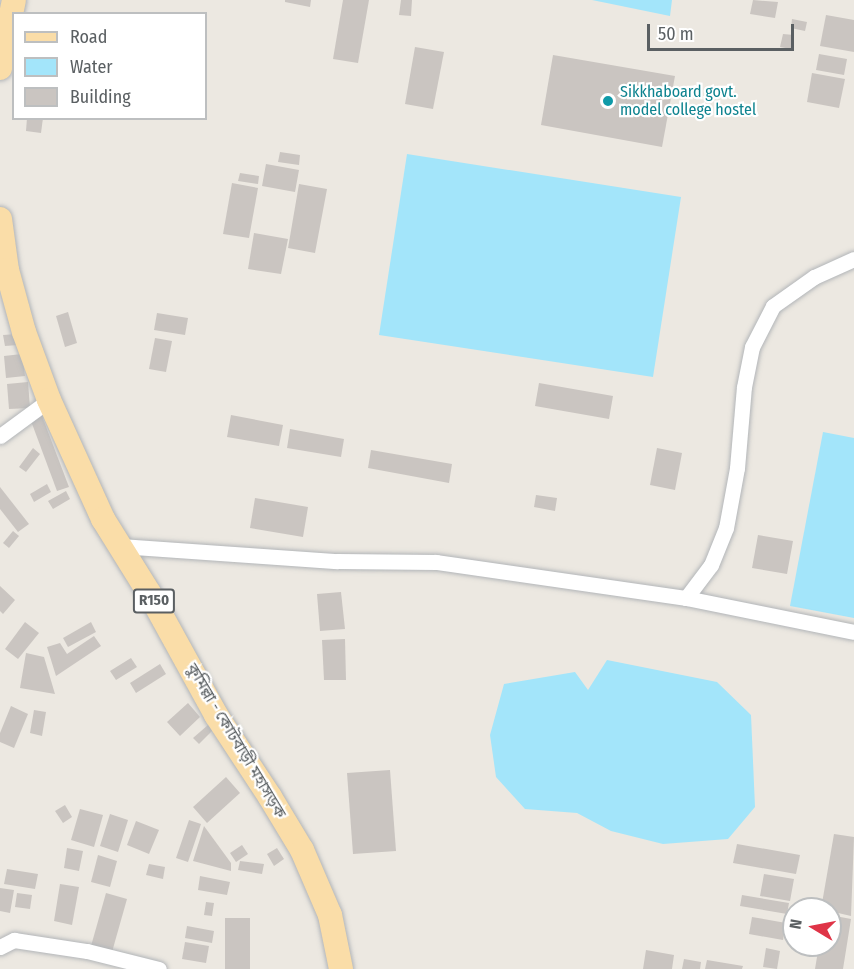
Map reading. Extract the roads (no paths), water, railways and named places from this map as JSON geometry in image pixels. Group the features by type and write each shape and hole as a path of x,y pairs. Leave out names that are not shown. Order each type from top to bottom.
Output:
{"main road":[{"path":"0,68 14,0"},
{"name":"কুমিল্লা - কোটবাড়ী মহাসড়ক","path":"0,219 7,270 24,332 49,400 103,519 149,593 216,715 302,850 330,915 341,969"}],"street":[{"path":"686,598 711,565 726,528 737,468 744,387 752,347 773,306 814,276 854,259"},
{"path":"0,436 49,400"},
{"path":"120,546 337,561 436,562 686,598 854,633"},
{"path":"0,947 14,940 87,951 159,969"}],"water":[{"path":"592,0 672,0 670,16"},
{"path":"407,154 681,197 653,377 379,335"},
{"path":"823,432 854,438 854,618 790,606"},
{"path":"607,660 717,682 751,715 755,807 728,839 663,844 611,831 577,813 525,809 496,777 490,735 504,684 575,672 588,690"}],"place":[{"name":"Sikkhaboard govt. model college hostel","path":"608,101"}]}
